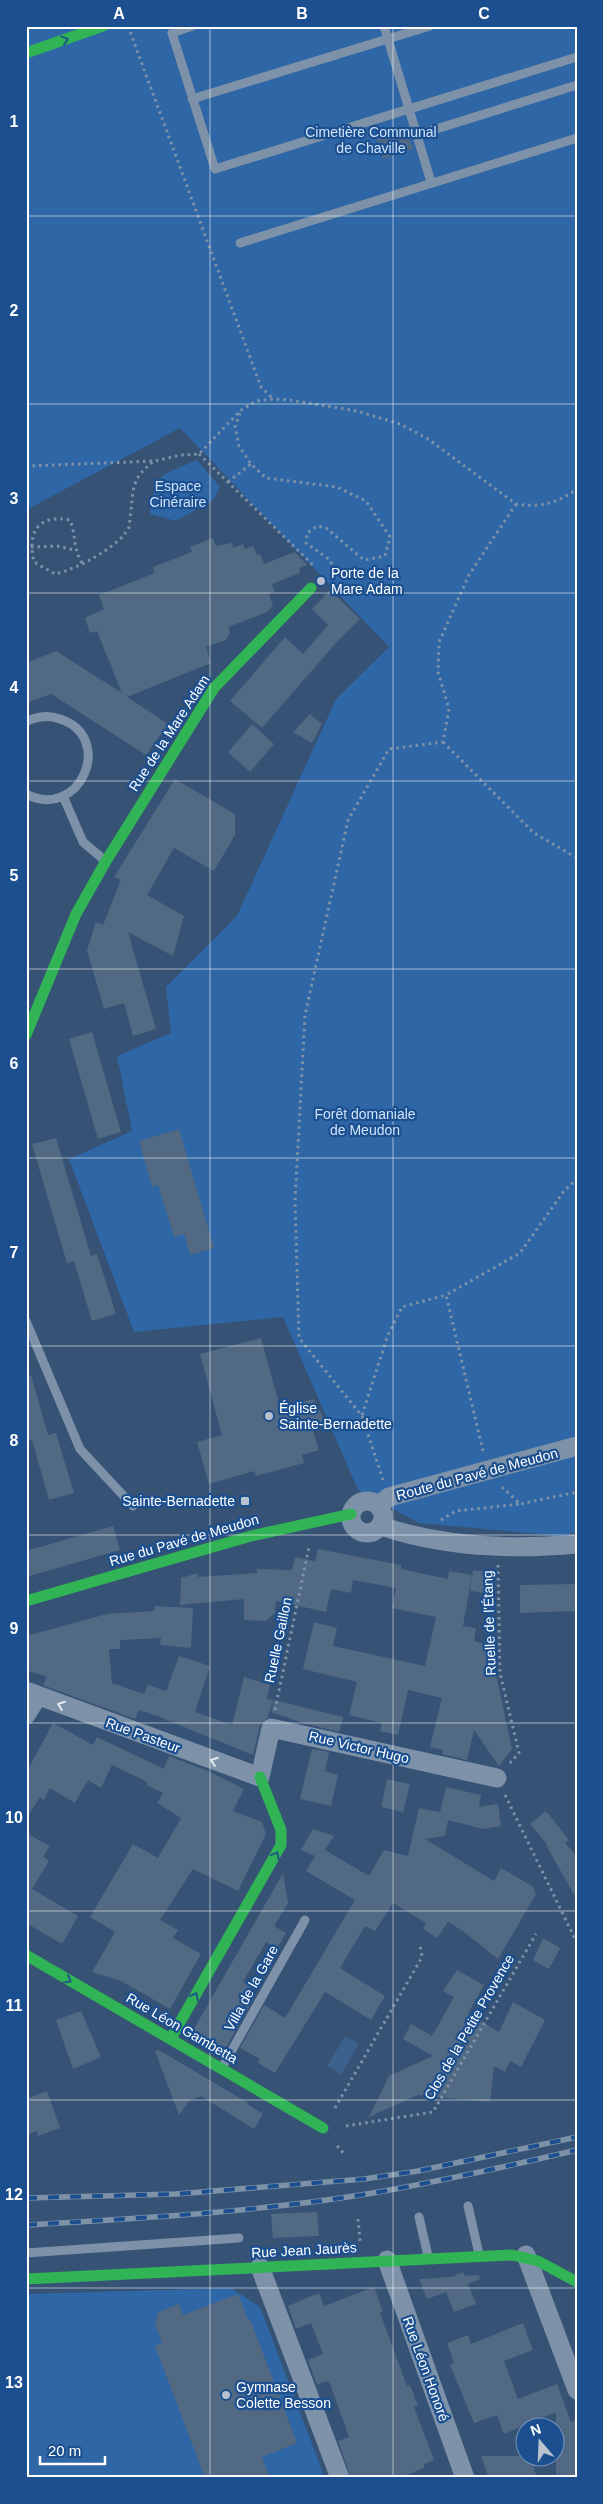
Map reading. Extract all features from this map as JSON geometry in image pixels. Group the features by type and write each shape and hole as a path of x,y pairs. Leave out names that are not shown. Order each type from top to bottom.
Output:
{"street":[{"path":"26,53 104,26"},
{"name":"Rue de la Mare Adam","path":"26,1034 76,914 106,861 214,688 311,588"},
{"name":"Route du Pavé de Meudon","path":"384,1501 577,1446"},
{"path":"384,1501 382,1526 372,1533 361,1532 353,1525 351,1514 360,1502 384,1501"},
{"name":"Rue du Pavé de Meudon","path":"26,1601 252,1536 351,1514"},
{"path":"382,1526 410,1536 498,1547 536,1548 577,1544"},
{"path":"26,1715 32,1694"},
{"name":"Rue Pasteur","path":"32,1694 260,1778"},
{"path":"170,2038 281,1845 281,1830 260,1778 271,1728"},
{"name":"Rue Victor Hugo","path":"271,1728 497,1778"},
{"name":"Rue Léon Gambetta","path":"26,1955 323,2128"},
{"path":"526,2255 577,2390"},
{"name":"Rue Jean Jaurès","path":"26,2280 387,2260 526,2255 539,2259 577,2282"},
{"name":"Rue Léon Honoré","path":"387,2260 465,2478"},
{"path":"260,2267 340,2478"}],"lane":[{"path":"192,26 171,29 215,169 409,111 577,57"},
{"path":"384,26 431,182"},
{"path":"192,99 430,26"},
{"path":"416,135 577,85"},
{"path":"240,243 577,138"},
{"path":"26,722 42,717 54,717 65,720 82,736 87,747 86,771 73,790 63,796 52,799 40,799 26,794"},
{"path":"63,796 83,842 106,861"},
{"path":"26,1321 80,1449 133,1506"},
{"name":"Villa de la Gare","path":"222,2069 305,1920"},
{"path":"468,2206 479,2256"},
{"path":"419,2217 429,2259"},
{"path":"26,2254 239,2238"}],"path":[{"path":"128,26 261,387 273,399"},
{"path":"26,466 155,461 181,455 199,454 240,411 256,402 273,399 358,411 400,424 428,439 516,504 531,507 553,503 577,489"},
{"path":"240,411 235,427 239,446 251,464 266,478 337,487 366,501 380,518 390,537 386,556 364,560 326,528 317,526 307,532 306,543 330,560 334,569 328,575"},
{"path":"199,454 316,568"},
{"path":"82,563 74,550 74,531 70,520 56,517 42,522 34,533 31,547 34,562 55,574 68,572 109,549 129,527 133,487 140,472 155,461"},
{"path":"228,482 251,464"},
{"path":"443,742 449,708 438,672 439,642 470,575 516,504"},
{"path":"31,547 57,546 74,550"},
{"path":"443,742 534,833 577,858"},
{"path":"384,1501 362,1416 299,1338 295,1201 305,1015 348,820 389,749 443,742"},
{"path":"362,1416 388,1335 402,1307 446,1295 520,1253 564,1191 577,1179"},
{"path":"446,1295 486,1472 520,1504"},
{"path":"410,1536 456,1511 520,1504 577,1492"},
{"name":"Ruelle de l'Étang","path":"497,1778 519,1753 500,1674 498,1547"},
{"name":"Ruelle Gaillon","path":"271,1728 306,1557"},
{"path":"497,1778 577,1942"},
{"name":"Clos de la Petite Provence","path":"323,2128 360,2125 433,2112 536,1934"},
{"path":"323,2128 422,1957 420,1944"}],"green space":[{"name":"Forêt domaniale de Meudon","path":"26,26 577,26 577,1532 561,1536 419,1523 358,1490 283,1317 134,1332 69,1159 132,1131 117,1056 171,1033 166,987 237,916 336,699 389,647 180,428 26,510"},
{"name":"Espace Cinéraire","path":"197,460 220,487 213,500 176,521 150,514 157,482 167,473"},
{"path":"231,2288 260,2307 325,2478 26,2478 26,2294"}],"shaded area":[{"path":"345,2036 359,2044 341,2075 327,2066"}],"building":[{"path":"406,130 413,149 383,159 376,138"},
{"path":"213,538 216,546 232,543 233,548 243,544 245,549 253,546 257,555 260,554 264,564 295,552 307,565 299,568 300,573 272,584 275,592 269,594 273,606 267,612 228,627 230,633 226,640 206,647 211,663 127,697 168,724 146,755 51,694 26,703 26,663 56,651 122,693 97,631 90,633 85,618 104,609 99,595 155,573 153,567 192,552 190,547"},
{"path":"330,590 360,619 335,644 262,728 230,701 285,637 303,654 328,625 312,609"},
{"path":"310,714 322,724 312,743 293,732"},
{"path":"252,724 274,744 250,772 228,752"},
{"path":"175,779 235,814 235,835 214,871 174,848 147,895 184,916 173,956 128,932 156,1029 133,1036 124,1003 104,1009 87,950 96,922 103,925 121,880 114,877"},
{"path":"92,1032 121,1132 98,1139 69,1039"},
{"path":"179,1129 214,1248 190,1255 184,1234 174,1237 158,1185 152,1187 139,1141"},
{"path":"56,1138 91,1256 97,1254 116,1314 92,1321 74,1261 67,1263 32,1144"},
{"name":"Église Sainte-Bernadette","path":"261,1338 280,1407 314,1399 326,1424 312,1428 319,1450 302,1455 304,1463 256,1476 254,1471 209,1484 197,1442 222,1435 200,1354"},
{"path":"31,1375 48,1435 56,1433 74,1493 49,1500 32,1440 26,1441 26,1376"},
{"path":"113,1526 120,1550 26,1577 26,1551"},
{"path":"318,1549 401,1565 401,1569 448,1579 449,1571 472,1575 463,1626 476,1628 474,1641 493,1647 493,1660 512,1749 499,1766 474,1730 467,1760 442,1754 443,1750 430,1747 442,1698 408,1690 398,1735 380,1731 382,1723 349,1715 357,1682 303,1669 314,1622 337,1628 333,1646 425,1666 436,1617 392,1608 396,1588 353,1580 351,1593 331,1589 326,1612 276,1601 275,1613 266,1621 244,1620 244,1599 180,1605 181,1578 198,1573 198,1577 257,1573 257,1569 292,1570 295,1557 315,1561"},
{"path":"473,1570 495,1573 494,1594 470,1591"},
{"path":"577,1584 577,1611 520,1613 520,1585"},
{"path":"155,1606 193,1608 191,1648 160,1645 161,1638 120,1640 120,1649 109,1649 112,1683 144,1694 148,1685 166,1691 179,1656 210,1666 195,1712 232,1725 244,1677 270,1685 267,1699 273,1700 268,1717 260,1725 253,1755 139,1710 135,1719 56,1690 43,1685 47,1677 26,1670 26,1636 107,1614 154,1611"},
{"path":"274,1700 343,1717 339,1732 303,1723 271,1712"},
{"path":"53,1723 93,1745 97,1737 164,1769 169,1756 210,1772 244,1789 233,1811 262,1822 266,1834 238,1891 193,1869 160,1920 178,1930 173,1938 201,1954 170,2009 121,1981 92,1972 115,1932 90,1917 133,1844 158,1858 181,1818 157,1803 163,1793 146,1785 148,1782 112,1765 101,1788 88,1780 75,1803 50,1788 44,1800 40,1797 26,1819 26,1773"},
{"path":"312,1749 329,1752 325,1771 338,1775 331,1806 300,1799"},
{"path":"387,1779 410,1784 403,1812 381,1807"},
{"path":"446,1787 481,1795 479,1807 498,1804 501,1826 483,1829 448,1820 445,1836 425,1839 494,1881 501,1868 532,1886 536,1894 498,1959 463,1931 448,1922 437,1938 423,1929 426,1923 393,1903 375,1931 365,1926 340,1968 385,1996 371,2020 325,1992 275,2073 258,2063 260,2059 240,2048 264,2005 285,2018 355,1900 306,1871 315,1856 301,1850 313,1829 334,1836 325,1850 369,1876 384,1850 408,1856 419,1808 440,1812"},
{"path":"546,1811 569,1840 565,1843 577,1856 577,1900 547,1844 530,1824"},
{"path":"26,1833 50,1846 43,1857 49,1861 32,1889 78,1916 62,1944 26,1923"},
{"path":"283,1873 288,1903 274,1926 286,1933 277,1948 266,1942 243,1982 251,1987 249,1990 256,1994 223,2053 191,2034"},
{"path":"543,1938 560,1948 549,1969 533,1960"},
{"path":"457,1970 484,1985 468,2013 499,2032 513,2002 545,2020 521,2067 510,2061 505,2072 494,2066 490,2102 418,2095 369,2117 389,2076 433,2056 403,2039 411,2024 432,2036 454,1997 443,1991"},
{"path":"81,2011 101,2057 73,2069 56,2020"},
{"path":"159,2050 248,2103 263,2114 254,2129 201,2096 189,2101 179,2115 155,2051"},
{"path":"47,2091 60,2128 38,2136 37,2131 26,2135 26,2099"},
{"path":"317,2212 319,2236 273,2238 271,2214"},
{"path":"463,2272 465,2276 479,2275 480,2279 468,2284 476,2304 454,2312 446,2292 427,2299 419,2279 452,2277"},
{"path":"374,2287 383,2312 380,2313 407,2386 410,2385 418,2406 414,2407 434,2460 424,2464 424,2468 399,2478 351,2478 338,2441 349,2437 330,2384 327,2381 317,2385 308,2360 323,2354 311,2323 296,2329 288,2306 319,2293 324,2306"},
{"name":"Gymnase Colette Besson","path":"238,2294 248,2320 250,2319 297,2443 262,2457 270,2478 205,2478 155,2346 162,2343 155,2324 158,2312 179,2304 183,2315"},
{"path":"523,2323 533,2350 504,2361 518,2399 557,2384 571,2422 577,2419 577,2478 556,2478 556,2466 566,2466 566,2416 556,2416 556,2412 547,2416 516,2416 516,2429 504,2434 497,2415 474,2423 450,2365 454,2363 447,2343 468,2335 471,2344"},
{"path":"481,2456 516,2456 516,2466 533,2466 537,2478 489,2478"}],"railway":[{"path":"26,2198 176,2194 364,2179 418,2171 577,2137"},
{"path":"26,2225 200,2214 330,2200 424,2183 577,2150"}],"traffic: fast":[{"path":"26,53 103,26"},
{"path":"26,1035 76,914 106,861 214,688 311,588"},
{"path":"26,1601 251,1536 351,1514"},
{"path":"171,2038 281,1845 281,1830 260,1777"},
{"path":"26,1955 323,2128"},
{"path":"26,2279 512,2255 538,2261 577,2282"}],"place":[{"name":"Porte de la Mare Adam","path":"321,581"},
{"name":"Église Sainte-Bernadette","path":"269,1416"},
{"name":"Sainte-Bernadette","path":"245,1501"},
{"name":"Gymnase Colette Besson","path":"226,2395"}],"park label":[{"name":"Cimetière Communal de Chaville","path":"371,140"}]}
